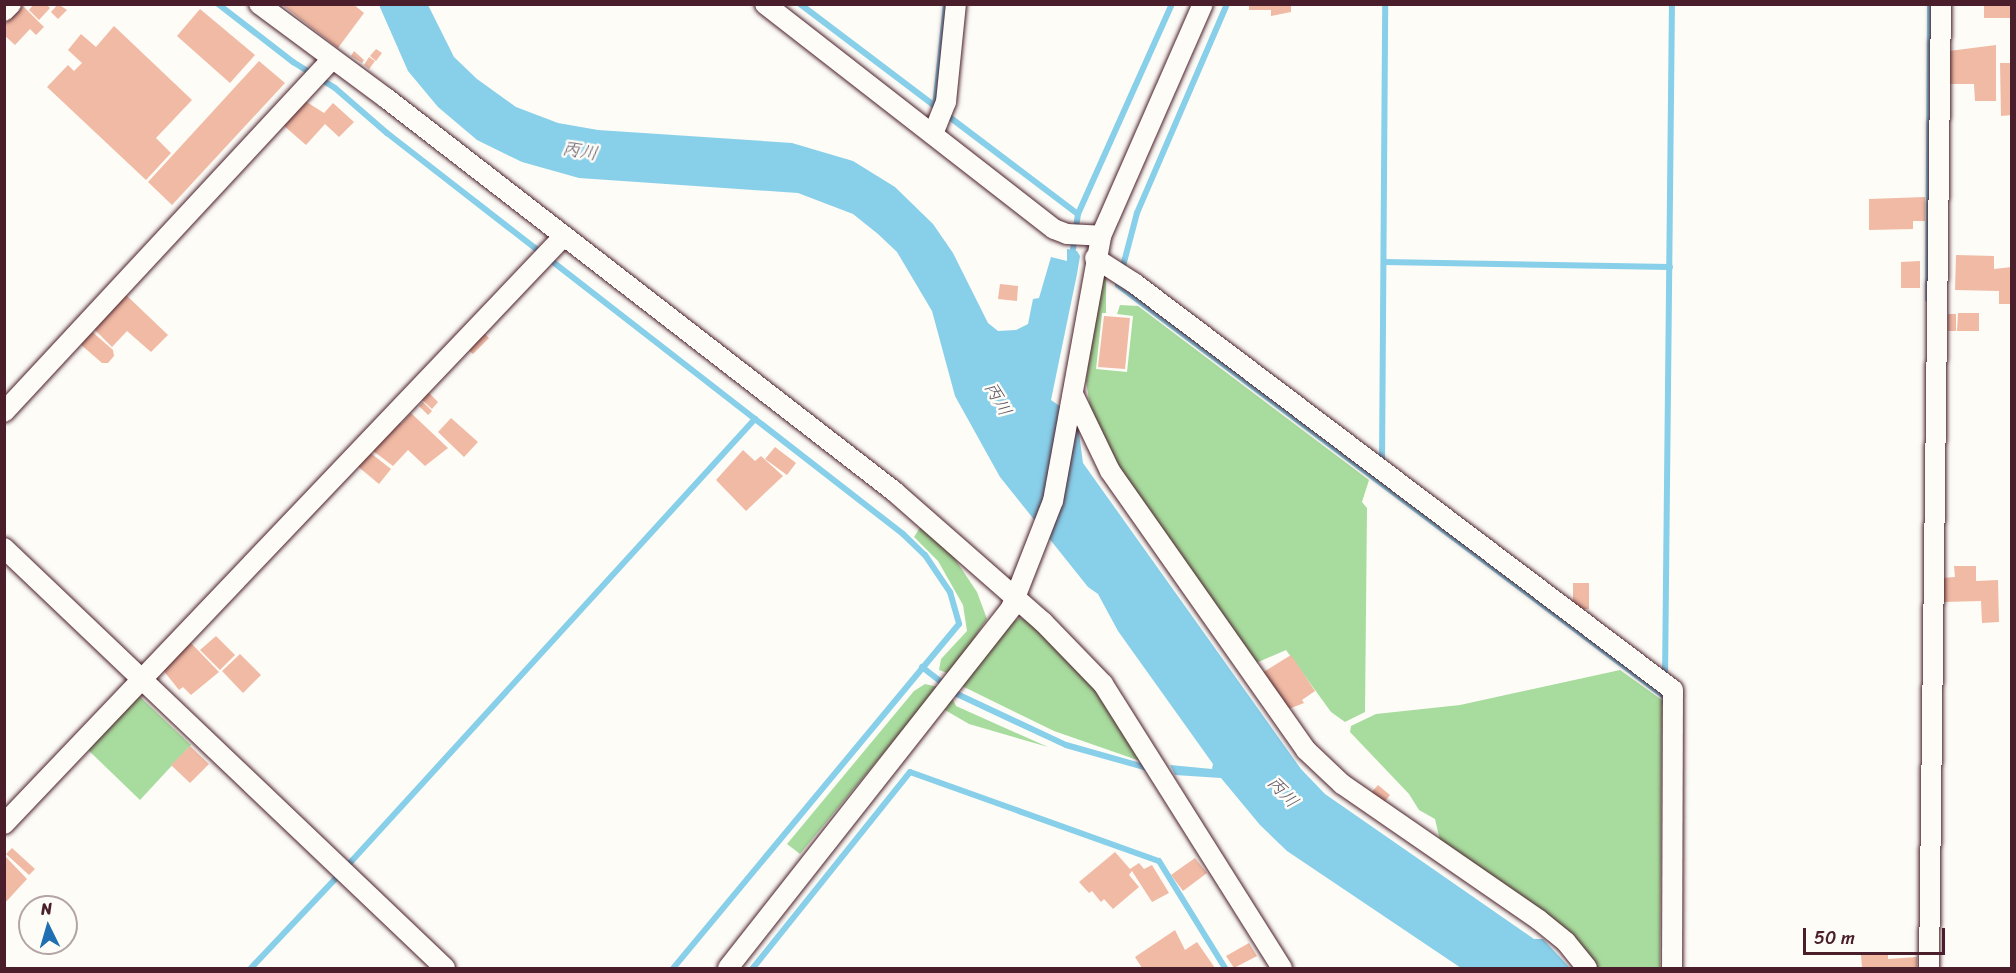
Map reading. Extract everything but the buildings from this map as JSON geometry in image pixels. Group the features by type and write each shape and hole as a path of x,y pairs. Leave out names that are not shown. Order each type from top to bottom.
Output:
{"street":[{"path":"4,11 10,4"},
{"path":"259,4 322,70 559,241 895,492 1018,591 1103,684 1282,969"},
{"path":"765,4 939,119 974,165 976,172 1054,229 1074,235 1101,236"},
{"path":"939,119 956,4"},
{"path":"728,969 991,636 1018,591 1053,501 1072,402 1095,258 1101,236 1203,4"},
{"path":"1929,969 1941,4"},
{"path":"4,412 322,70"},
{"path":"4,824 559,241"},
{"path":"1095,258 1122,275 1673,690 1672,969"},
{"path":"1072,402 1110,471 1306,750 1350,790 1539,920 1566,942 1587,969"},
{"path":"4,548 137,682 445,969"}],"green space":[{"path":"1101,272 1106,274 1106,313 1102,313 1096,369 1127,372 1133,316 1117,314 1120,305 1138,306 1369,480 1362,502 1367,508 1365,712 1345,722 1331,712 1286,650 1256,663 1120,473 1091,413 1086,381"},
{"path":"921,526 943,541 977,592 987,619 950,674 939,670 941,659 967,631 963,605 938,561 914,537"},
{"path":"1020,618 1029,619 1097,690 1143,762 1054,731 962,686 1011,623"},
{"path":"1620,670 1662,700 1660,968 1596,968 1441,845 1435,819 1419,810 1409,794 1350,732 1351,726 1376,714 1460,705"},
{"path":"925,684 938,687 800,854 787,844 914,691"},
{"path":"136,693 191,745 140,800 85,747"},
{"path":"952,698 956,706 1048,747 969,724 945,710"}],"water":[{"name":"丙川","path":"379,5 428,5 454,57 477,79 516,107 558,123 598,130 792,143 853,161 895,187 933,224 953,253 988,323 998,331 1016,330 1028,324 1033,299 1039,298 1051,257 1067,261 1067,249 1077,251 1080,256 1077,274 1051,400 1077,418 1083,463 1301,769 1325,794 1534,939 1543,939 1570,968 1461,968 1287,851 1260,825 1221,778 1175,775 1170,765 1212,769 1213,764 1118,631 1098,594 1088,587 1000,477 955,396 932,311 897,252 878,234 853,214 798,193 579,178 522,162 477,140 438,107 408,71"}],"waterway":[{"path":"218,4 293,62 335,88 387,133 903,534 925,555 950,592 959,624 673,968"},
{"path":"800,4 1078,214"},
{"path":"935,107 946,4"},
{"path":"1072,256 1078,214 1172,4"},
{"path":"1227,4 1137,213 1118,285 1665,697 1665,703"},
{"path":"1382,465 1385,4"},
{"path":"1665,679 1672,4"},
{"path":"1928,299 1930,4"},
{"path":"1384,262 1670,267"},
{"path":"348,865 755,419"},
{"path":"922,667 940,681"},
{"path":"957,694 1066,745 1151,769"},
{"path":"753,968 910,772 1159,861 1225,968"},
{"path":"251,968 336,878"}]}
